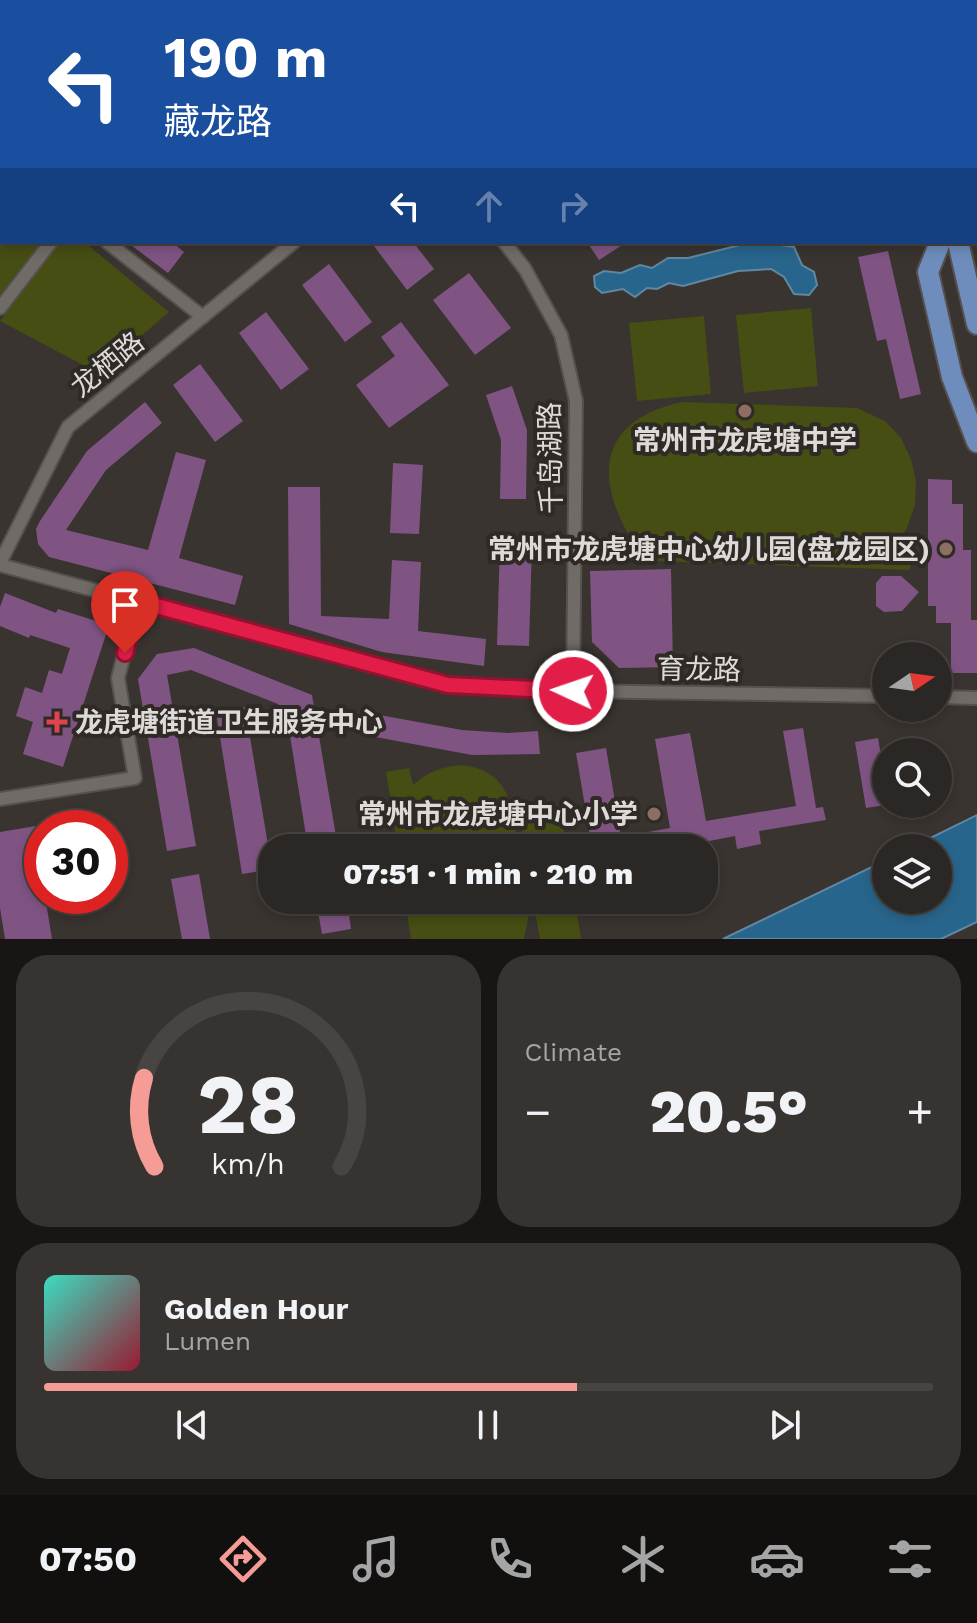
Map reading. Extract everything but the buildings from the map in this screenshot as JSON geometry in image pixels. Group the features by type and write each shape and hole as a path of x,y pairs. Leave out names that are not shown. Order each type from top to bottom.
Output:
{"main road":[{"path":"939,244 928,272 952,377 977,442"},
{"path":"958,244 977,324"}],"street":[{"path":"0,308 49,244"},
{"path":"110,244 203,317"},
{"name":"龙栖路","path":"0,564 68,427 292,244"},
{"name":"千岛湖路","path":"506,244 525,269 561,335 576,401 573,691"},
{"name":"育龙路","path":"0,564 448,685 573,691 872,696"},
{"path":"0,799 135,778 118,678 138,601"},
{"path":"952,697 977,698"}],"green space":[{"path":"0,244 39,244 0,295"},
{"path":"58,244 86,244 169,312 98,373 0,321"},
{"path":"811,308 818,386 744,393 736,315"},
{"path":"704,316 711,394 637,401 629,323"},
{"path":"682,402 857,408 885,421 901,438 911,459 916,481 915,505 898,542 911,545 910,570 597,559 597,537 630,537 611,491 609,470 612,452 621,435 635,421"},
{"path":"461,765 490,774 511,804 516,834 396,834 386,772 409,768 413,785 447,767"},
{"path":"560,808 564,834 523,834 520,815"},
{"path":"407,914 529,914 524,939 411,939"},
{"path":"536,914 577,914 581,939 540,939"}],"water":[{"path":"744,244 794,247 802,265 814,272 817,285 809,295 794,294 784,277 771,269 738,271 683,286 669,283 657,289 647,288 635,297 623,289 602,293 595,287 594,276 604,271 621,273 640,265 652,268 668,258 688,258"},
{"path":"977,815 977,922 941,939 723,939 872,867 872,914 952,914 952,834 938,834"}],"place":[{"name":"常州市龙虎塘中学","path":"745,411"},
{"name":"常州市龙虎塘中心幼儿园(盘龙园区)","path":"946,549"},
{"name":"龙虎塘街道卫生服务中心","path":"57,722"},
{"name":"常州市龙虎塘中心小学","path":"654,814"}],"route":[{"path":"125,653 138,601 448,685 573,691"}]}
